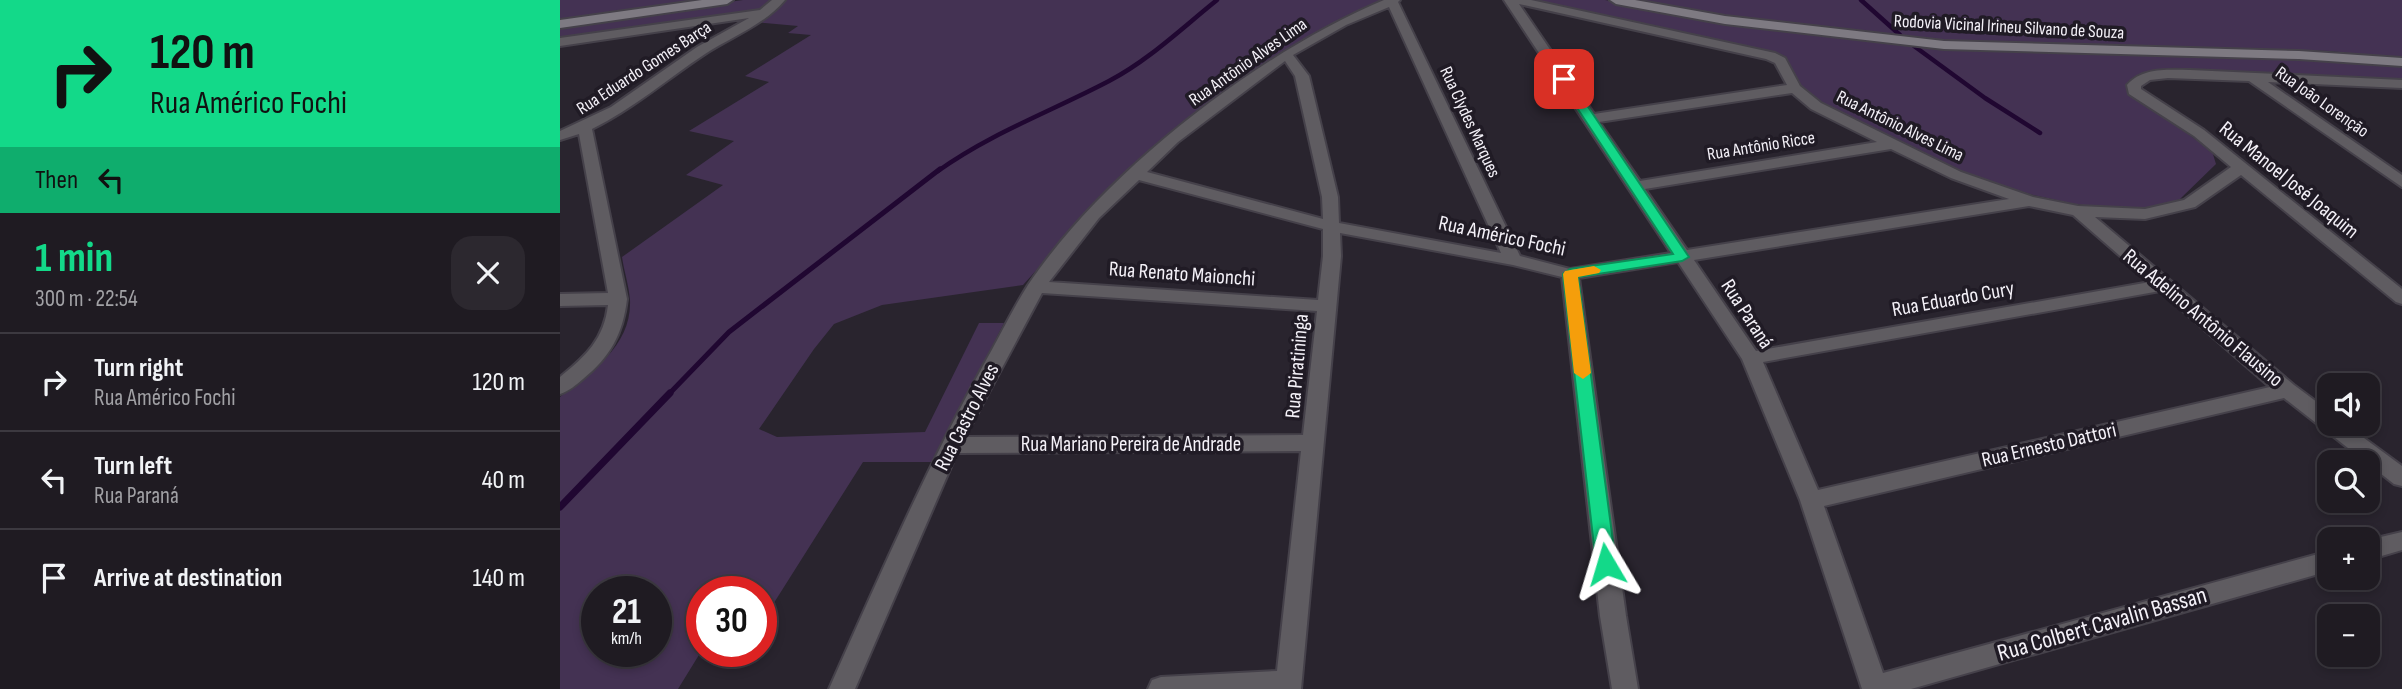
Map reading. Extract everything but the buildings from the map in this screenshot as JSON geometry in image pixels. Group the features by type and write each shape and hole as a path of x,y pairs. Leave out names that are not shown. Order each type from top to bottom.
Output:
{"main road":[{"path":"560,24 727,0"},
{"name":"Rodovia Vicinal Irineu Silvano de Souza","path":"1616,0 1725,20 1944,45 2310,56 2402,62"}],"street":[{"name":"Rua Eduardo Gomes Barça","path":"560,136 585,129 703,49 769,11 779,0"},
{"name":"Rua Antônio Alves Lima","path":"1136,174 1173,139 1286,54 1342,22 1393,0"},
{"name":"Rua Clydes Marques","path":"1393,0 1513,260"},
{"name":"Rua Antônio Alves Lima","path":"1513,0 1759,52 1780,61 1795,88 1816,106 1956,175 2029,201 2078,211 2145,214 2189,204 2240,168"},
{"name":"Rua Paraná","path":"1513,0 1751,358 1811,500 1875,688"},
{"path":"563,44 769,11"},
{"name":"Rua Piratininga","path":"1286,54 1302,76 1330,197 1332,256 1288,686"},
{"name":"Rua Manoel José Joaquim","path":"2253,77 2156,75 2138,80 2134,91 2199,133 2402,298"},
{"path":"2253,77 2402,84"},
{"name":"Rua João Lorenção","path":"2253,77 2402,182"},
{"path":"2382,83 2402,96"},
{"path":"1590,119 1795,88"},
{"path":"560,387 606,345 616,324 618,299 585,129"},
{"name":"Rua Antônio Ricce","path":"1636,186 1893,144"},
{"name":"Rua Américo Fochi","path":"1136,174 1329,226 1513,260 1570,274 2029,201"},
{"name":"Rua Castro Alves","path":"842,689 950,445 1036,287 1093,215 1136,174"},
{"name":"Rua Adelino Antônio Flausino","path":"2078,211 2317,413"},
{"path":"1570,274 1613,616 1625,689"},
{"name":"Rua Eduardo Cury","path":"1751,358 2163,285"},
{"name":"Rua Renato Maionchi","path":"1036,287 1325,306"},
{"path":"560,300 618,299"},
{"name":"Rua Ernesto Dattori","path":"1811,500 2287,390"},
{"name":"Rua Adelino Antônio Flausino","path":"2347,436 2402,478"},
{"name":"Rua Mariano Pereira de Andrade","path":"950,445 1313,443"},
{"path":"2380,547 2402,541"},
{"name":"Rua Colbert Cavalin Bassan","path":"1875,688 2317,564"},
{"path":"1161,689 1288,686"}],"shaded area":[{"path":"560,0 705,0 560,22"},
{"path":"743,0 771,0 766,7 751,11 560,39 560,26"},
{"path":"786,0 1385,0 1341,19 1285,51 1169,136 1088,213 1023,285 882,305 834,324 759,429 777,437 925,432 979,323 1004,323 933,462 863,462 777,598 777,576 686,576 686,667 692,667 678,689 560,689 560,397 608,356 624,331 630,300 622,257 723,185 686,175 734,141 689,131 769,82 745,76 811,35 788,33 798,26 755,22 778,9"},
{"path":"1535,0 1605,0 1723,23 1945,48 2402,64 2402,81 2152,73 2133,78 2127,85 2127,91 2212,151 2216,164 2180,199 2158,207 2119,209 2075,204 2033,195 1962,172 1823,106 1801,87 1787,60 1777,53"},
{"path":"1631,0 2402,0 2402,58 2328,51 1942,40 1723,16"}],"waterway":[{"path":"938,171 1000,134 1124,73 1152,54 1217,0"},
{"path":"1861,0 1900,35"},
{"path":"1914,46 1985,98 2040,133"},
{"path":"669,394 729,332 940,169"},
{"path":"560,507 670,393"}],"slow traffic":[{"path":"1583,373 1570,274 1594,270"}],"route":[{"path":"1564,79 1682,257 1570,274 1606,564"}]}
